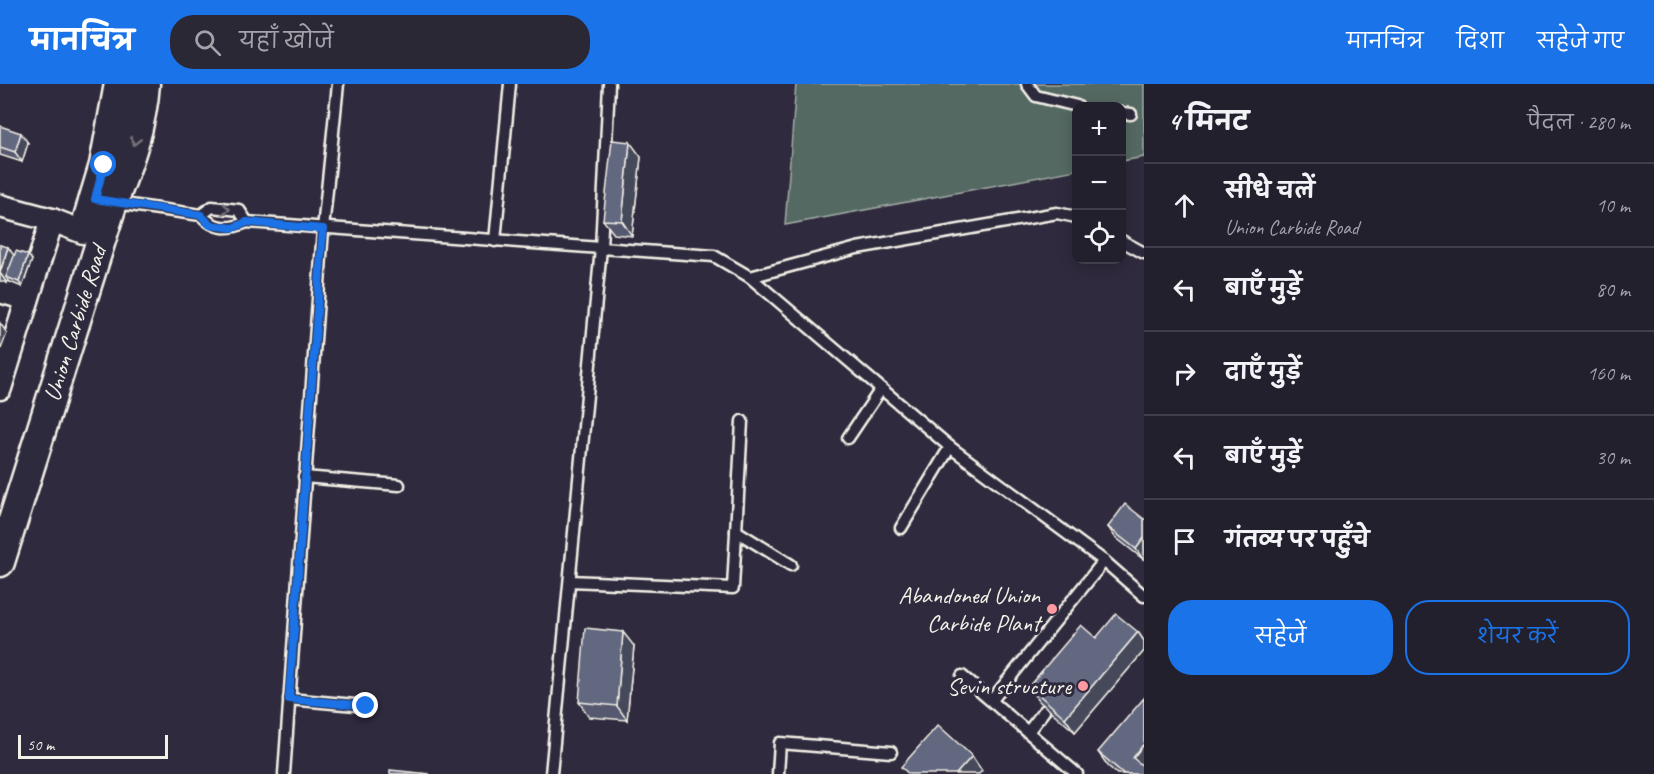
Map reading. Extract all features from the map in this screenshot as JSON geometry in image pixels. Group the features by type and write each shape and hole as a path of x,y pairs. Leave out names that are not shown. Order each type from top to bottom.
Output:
{"street":[{"name":"Union Carbide Road","path":"0,562 104,201 104,165 119,84"},
{"name":"Union Carbide Road","path":"0,510 83,232 132,153 144,105 145,84"},
{"path":"0,206 52,220 83,232"},
{"path":"0,388 52,220"},
{"path":"0,291 27,299"}],"lane":[{"path":"284,774 323,229 338,84"},
{"path":"495,241 510,84"},
{"path":"551,774 601,248 609,84"},
{"path":"1027,84 1036,96 1072,105"},
{"path":"104,201 201,215 210,225 233,228 247,222 714,256 750,277 950,447 1104,561 1144,596"},
{"path":"201,215 212,207 239,210 247,222"},
{"path":"750,277 857,248 1057,213 1072,216"},
{"path":"1126,243 1144,254"},
{"path":"848,438 881,389"},
{"path":"570,581 733,588 742,421"},
{"path":"901,528 950,447"},
{"path":"304,477 399,485"},
{"path":"736,531 791,565"},
{"path":"992,700 1104,561"},
{"path":"962,675 1077,774"},
{"path":"289,699 366,706"},
{"path":"1028,732 1044,711"},
{"path":"778,774 780,743 891,752"}],"green space":[{"path":"796,84 1144,84 1144,157 1126,160 1126,102 1072,102 1072,171 785,225"}],"building":[{"path":"0,126 21,133 15,152 0,147"},
{"path":"612,140 630,142 622,221 603,220"},
{"path":"0,245 8,247 0,272"},
{"path":"16,251 28,255 19,282 6,277"},
{"path":"1125,504 1144,519 1144,538 1136,549 1108,527"},
{"path":"1116,614 1138,632 1065,718 1029,686 1081,625 1096,638"},
{"path":"585,628 623,632 617,706 579,702"},
{"path":"1144,698 1144,746 1133,758 1144,767 1144,774 1124,774 1098,752"},
{"path":"938,725 972,756 956,774 909,774 901,767"},
{"path":"390,770 430,774 390,774"}],"place":[{"name":"Abandoned Union Carbide Plant","path":"1052,609"},
{"name":"Sevin structure","path":"1083,686"}],"route":[{"path":"104,165 95,199 201,215 210,225 233,228 247,222 323,229 289,699 366,706"}]}
